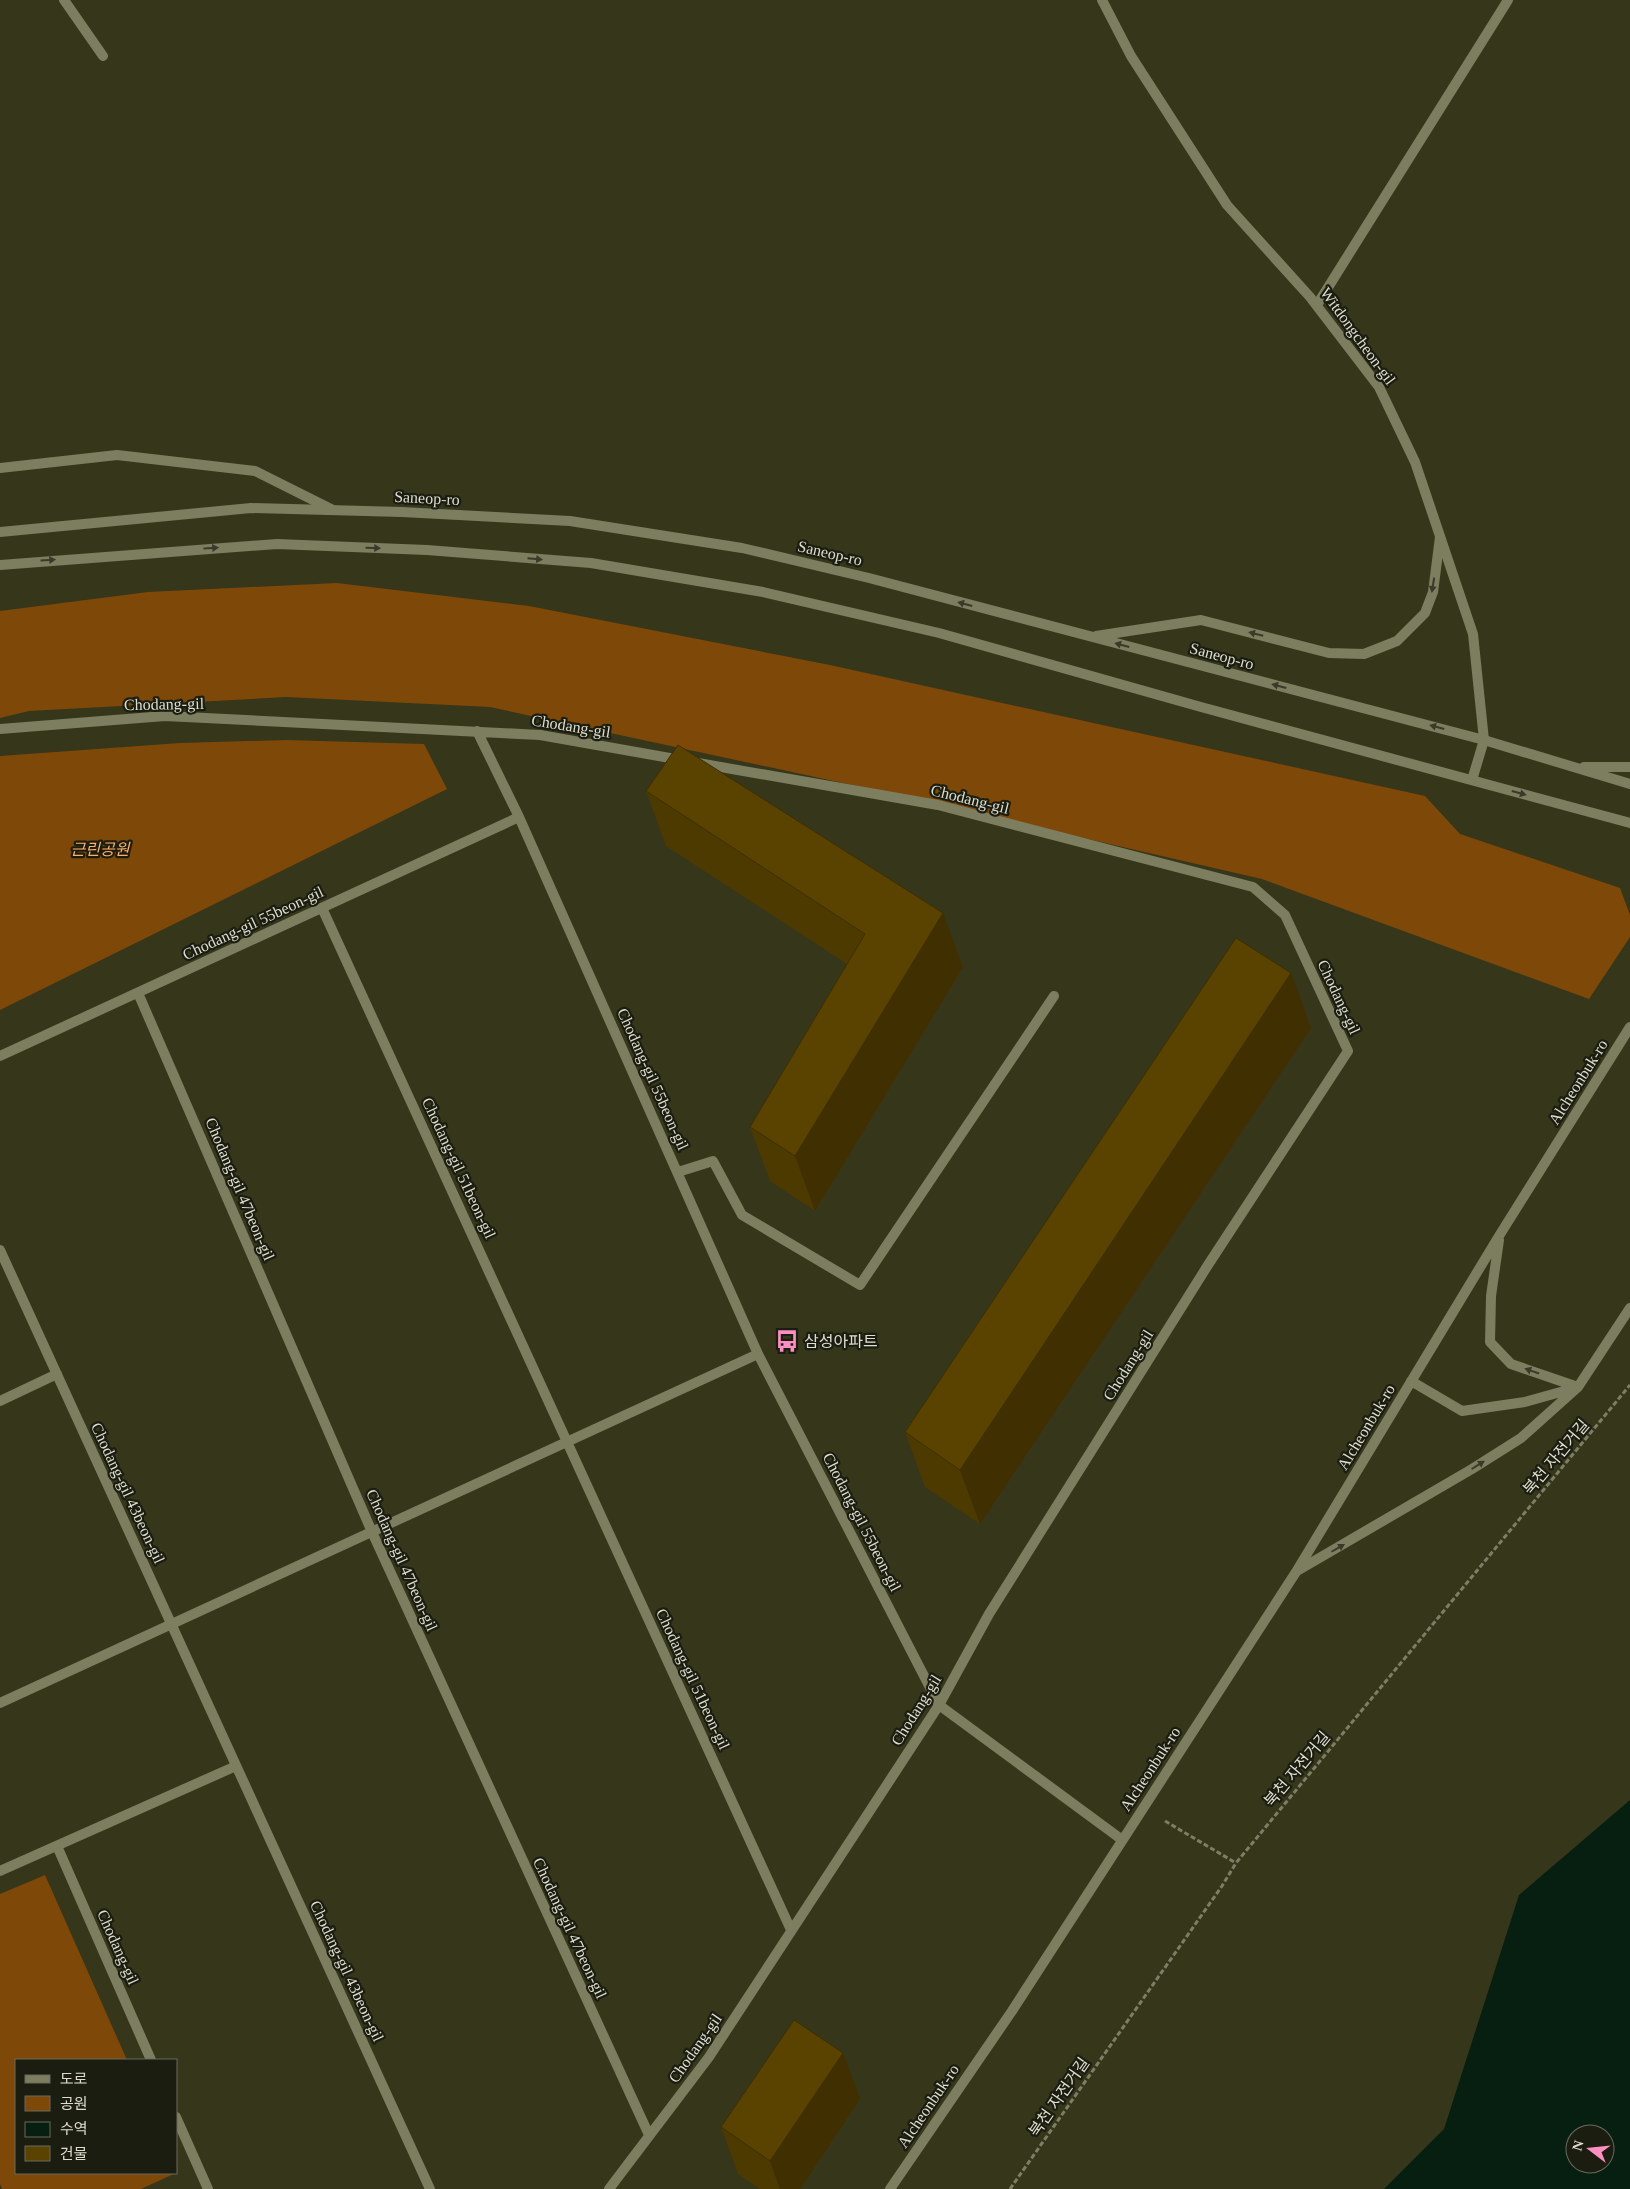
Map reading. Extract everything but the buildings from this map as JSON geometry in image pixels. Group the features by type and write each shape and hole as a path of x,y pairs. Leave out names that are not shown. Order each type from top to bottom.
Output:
{"street":[{"path":"64,0 103,56"},
{"name":"Witdongcheon-gil","path":"1102,0 1131,56 1227,204 1316,305 1379,388 1415,462 1472,634 1484,740"},
{"path":"1316,305 1508,0"},
{"path":"0,468 117,455 255,471 333,510"},
{"name":"Saneop-ro","path":"0,532 251,508 570,521 742,548 869,578 1484,740 1630,784"},
{"path":"1090,636 1201,620 1329,653 1364,654 1397,641 1425,614 1433,592 1440,537"},
{"path":"0,565 277,544 426,550 591,563 763,592 939,633 1630,823"},
{"name":"Chodang-gil","path":"0,729 165,716 540,735 938,805 1253,887 1285,915 1348,1051 1198,1282 990,1614 939,1705 709,2057 609,2189"},
{"name":"Chodang-gil 55beon-gil","path":"477,731 519,818 758,1354 939,1705"},
{"path":"1472,780 1484,740"},
{"path":"1570,767 1630,767"},
{"name":"Chodang-gil 55beon-gil","path":"0,1056 519,818"},
{"name":"Chodang-gil 51beon-gil","path":"322,908 792,1930"},
{"name":"Chodang-gil 47beon-gil","path":"138,993 372,1532 649,2135"},
{"path":"678,1172 714,1161 742,1215 860,1285 1054,996"},
{"name":"Alcheonbuk-ro","path":"890,2189 1012,2011 1296,1572 1499,1236 1630,1027"},
{"path":"1499,1236 1491,1296 1490,1342 1511,1364 1578,1387"},
{"name":"Chodang-gil 43beon-gil","path":"0,1250 430,2189"},
{"path":"1296,1572 1472,1469 1521,1438 1578,1387 1630,1308"},
{"path":"0,1703 758,1354"},
{"path":"0,1401 57,1374"},
{"path":"1411,1381 1462,1411 1525,1402 1578,1387"},
{"path":"939,1705 1122,1839"},
{"path":"0,1871 236,1766"},
{"name":"Chodang-gil","path":"57,1846 151,2059"},
{"path":"178,2122 208,2189"}],"path":[{"name":"북천 자전거길","path":"1010,2189 1222,1886 1236,1863 1630,1385"},
{"path":"1143,1808 1236,1863"}],"green space":[{"path":"337,583 529,606 830,665 1425,796 1460,834 1620,888 1630,915 1630,937 1589,999 1262,879 852,785 490,707 286,697 29,711 0,718 0,611 148,592"},
{"name":"근린공원","path":"287,740 424,744 447,789 0,1010 0,756 180,743"},
{"path":"45,1875 127,2059 15,2059 15,2174 174,2174 141,2189 2,2189 0,2184 0,1894"}],"water":[{"path":"1630,1800 1630,2189 1384,2189 1444,2129 1519,1895"}],"place":[{"name":"삼성아파트","path":"787,1341"}]}
